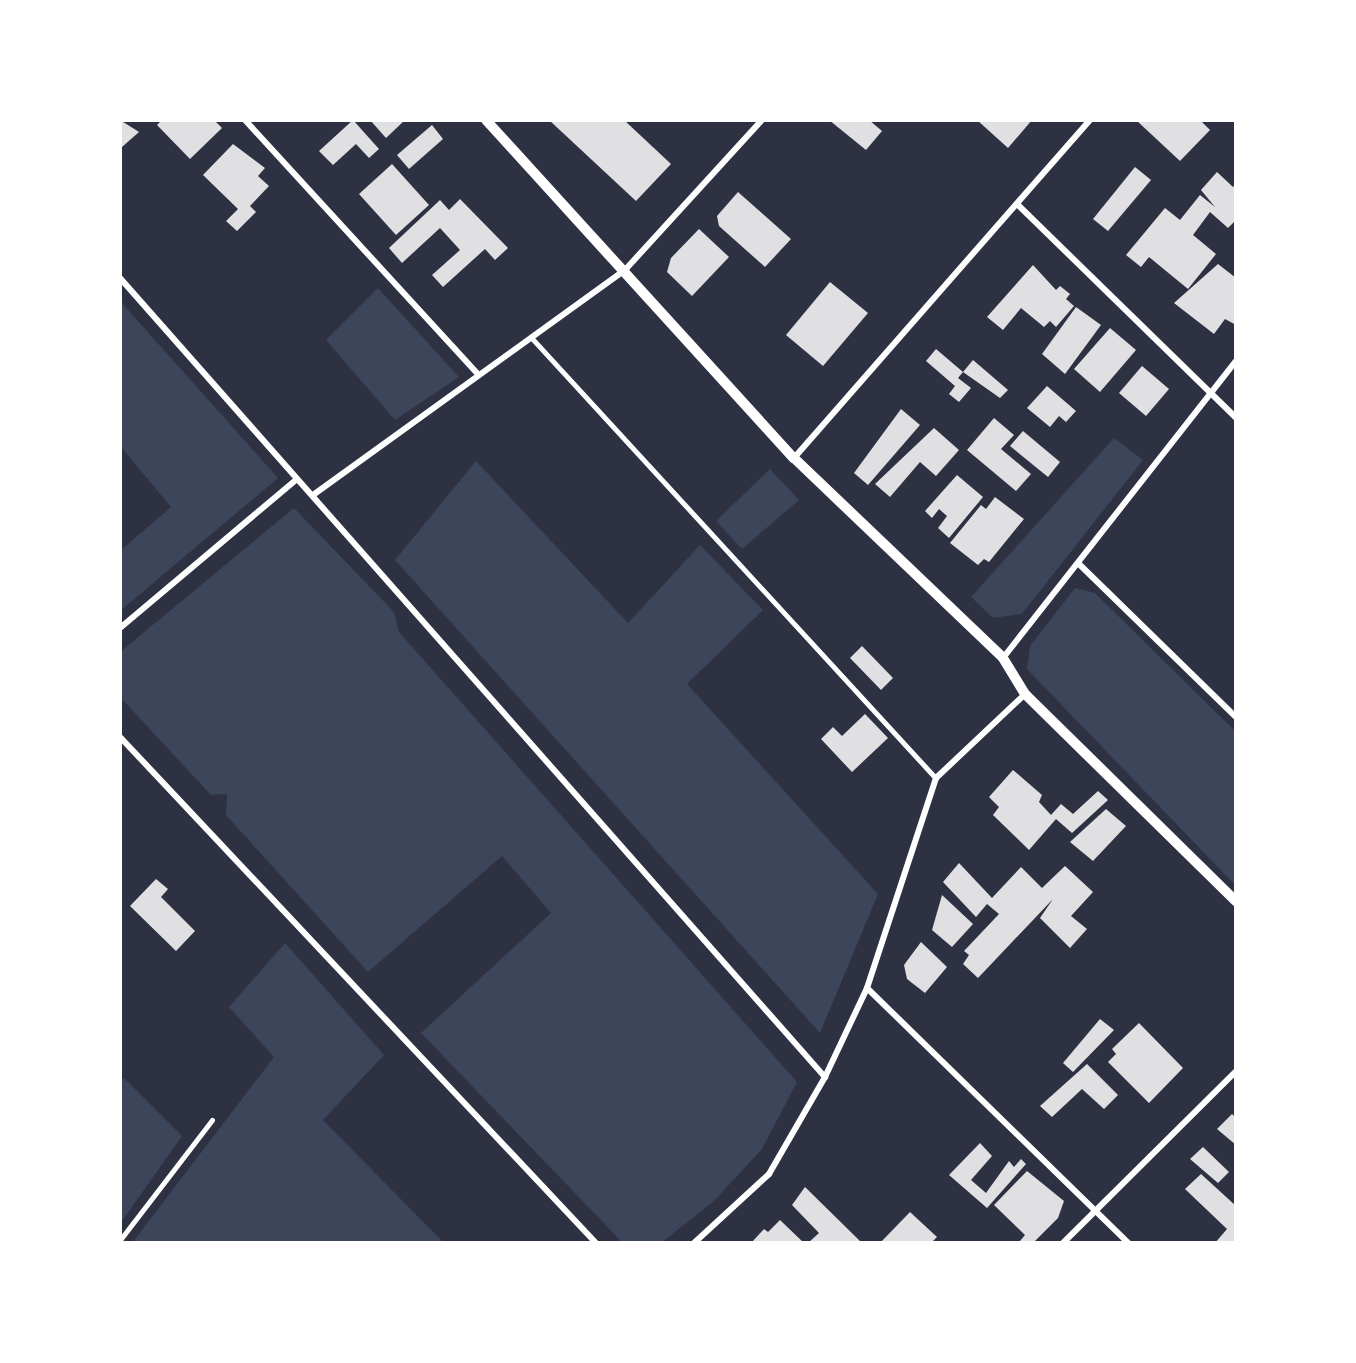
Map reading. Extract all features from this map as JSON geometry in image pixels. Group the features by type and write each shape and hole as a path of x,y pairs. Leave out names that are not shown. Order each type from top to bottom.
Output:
{"street":[{"path":"245,120 478,375"},
{"path":"486,120 794,458 1003,658 1025,694 1236,901"},
{"path":"313,495 625,270 762,120"},
{"path":"794,458 1018,205 1090,120"},
{"path":"1018,205 1236,418"},
{"path":"120,278 825,1077"},
{"path":"1003,658 1236,361"},
{"path":"120,628 297,479"},
{"path":"1079,564 1236,717"},
{"path":"694,1243 769,1174 825,1077 867,988 936,778 1025,694"},
{"path":"120,737 596,1243"},
{"path":"867,988 1128,1243"},
{"path":"1063,1243 1236,1071"}],"lane":[{"path":"531,338 936,778"},
{"path":"120,1240 212,1120"}],"shaded area":[{"path":"378,288 459,377 395,420 326,340"},
{"path":"120,301 278,478 120,611 120,551 171,507 120,446"},
{"path":"1114,438 1143,460 1022,614 993,618 971,597"},
{"path":"476,461 628,623 700,545 763,610 687,684 878,894 820,1033 395,560"},
{"path":"770,469 799,500 742,549 716,521"},
{"path":"294,508 394,612 399,632 797,1082 762,1149 714,1201 661,1243 623,1243 421,1033 551,913 502,856 368,972 226,815 227,794 211,795 120,697 120,652"},
{"path":"1075,588 1095,593 1236,732 1236,886 1027,669 1030,646"},
{"path":"285,943 384,1055 323,1120 444,1243 132,1243 274,1057 229,1007"},
{"path":"124,1078 182,1136 120,1224 120,1083"}],"building":[{"path":"120,120 139,132 122,147 120,144"},
{"path":"162,120 214,120 222,128 190,159 157,125"},
{"path":"353,120 379,149 369,158 356,144 333,165 319,151"},
{"path":"370,120 405,120 386,138"},
{"path":"549,120 624,120 671,164 636,201"},
{"path":"829,120 869,120 882,131 866,150"},
{"path":"977,120 1032,120 1008,148"},
{"path":"1136,120 1200,120 1210,130 1180,161"},
{"path":"432,125 443,139 409,169 397,155"},
{"path":"233,144 265,168 258,176 269,186 250,206 256,212 237,231 226,221 238,209 203,175"},
{"path":"392,164 429,205 396,235 359,194"},
{"path":"1135,167 1151,180 1108,231 1093,219"},
{"path":"1217,172 1233,187 1236,183 1236,220 1228,228 1210,212 1193,235 1216,254 1188,289 1149,257 1141,267 1126,255 1165,208 1180,220 1200,195 1215,207 1201,190"},
{"path":"738,192 791,239 765,267 719,226 717,216"},
{"path":"460,199 508,248 495,260 485,249 443,287 432,275 460,250 440,228 402,263 389,248 440,200 449,210"},
{"path":"699,229 729,257 692,296 667,272 671,258"},
{"path":"1218,264 1236,278 1236,325 1225,319 1214,334 1174,303"},
{"path":"1033,265 1056,290 1060,286 1070,294 1066,299 1074,306 1056,327 1050,321 1044,327 1021,308 1003,330 987,317"},
{"path":"830,282 868,313 823,366 786,335"},
{"path":"1076,307 1101,325 1065,374 1042,354"},
{"path":"1110,328 1136,350 1100,392 1074,369"},
{"path":"936,349 963,372 958,378 971,388 959,402 949,394 955,386 926,361"},
{"path":"973,360 1008,390 1000,398 963,372"},
{"path":"1142,366 1169,389 1146,416 1119,393"},
{"path":"1047,386 1076,411 1066,422 1059,416 1050,427 1027,408"},
{"path":"901,409 920,425 868,485 854,473"},
{"path":"994,418 1014,435 1001,449 1031,474 1016,491 967,450"},
{"path":"934,428 959,450 936,476 920,462 890,497 875,484"},
{"path":"1023,431 1060,462 1048,477 1010,446"},
{"path":"957,475 983,497 949,538 938,528 947,516 939,509 932,518 925,511"},
{"path":"995,497 1024,519 989,562 984,559 978,565 950,543 981,505 986,509"},
{"path":"862,646 893,678 881,690 850,658"},
{"path":"865,714 888,738 852,772 821,739 833,727 842,736"},
{"path":"1013,770 1042,795 1039,802 1051,815 1061,804 1073,814 1098,791 1108,800 1072,833 1056,819 1029,850 993,815 999,807 989,797"},
{"path":"1106,809 1126,826 1093,861 1070,842"},
{"path":"959,863 992,898 1021,867 1042,888 1065,866 1093,892 1071,916 1087,929 1070,948 1040,918 1053,899 978,978 963,964 969,955 964,951 999,914 987,904 976,917 943,882"},
{"path":"156,879 168,889 161,897 195,931 176,951 130,906"},
{"path":"942,895 973,924 952,947 932,930"},
{"path":"921,942 947,967 925,993 907,979 904,965"},
{"path":"1100,1019 1114,1030 1073,1072 1063,1063"},
{"path":"1139,1023 1183,1068 1149,1103 1108,1062 1116,1054 1112,1049"},
{"path":"1087,1064 1118,1095 1104,1109 1082,1089 1052,1117 1040,1106"},
{"path":"1232,1114 1236,1118 1236,1145 1217,1129"},
{"path":"980,1143 992,1156 971,1180 986,1193 1009,1161 1014,1167 1021,1159 1026,1164 987,1208 949,1175"},
{"path":"1203,1147 1229,1172 1218,1183 1190,1159"},
{"path":"1027,1171 1064,1201 1058,1218 1033,1243 1020,1241 1025,1235 994,1205"},
{"path":"1201,1174 1236,1206 1236,1243 1215,1243 1227,1229 1185,1189"},
{"path":"805,1187 862,1243 808,1243 819,1233 792,1205"},
{"path":"910,1212 937,1237 931,1243 880,1243"},
{"path":"780,1220 804,1243 751,1243 764,1229 768,1232"}]}
